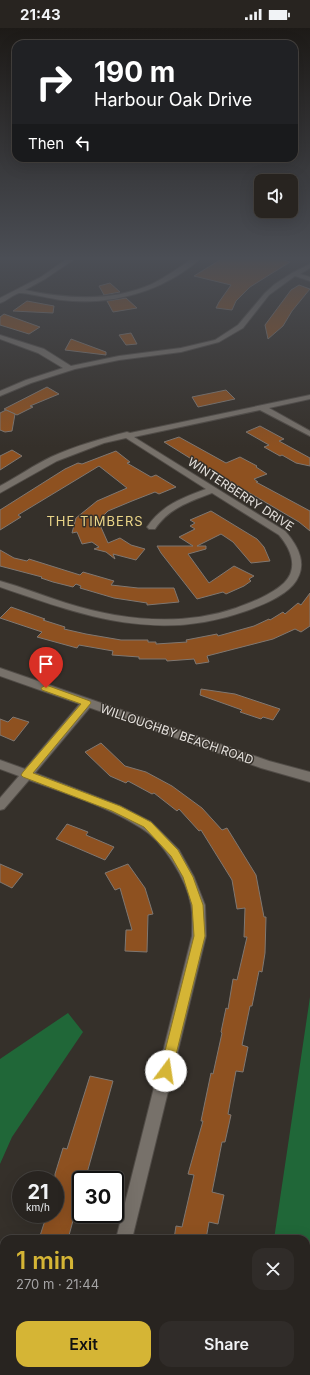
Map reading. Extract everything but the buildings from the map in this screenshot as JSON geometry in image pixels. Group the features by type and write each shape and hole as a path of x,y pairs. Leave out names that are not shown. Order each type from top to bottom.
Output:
{"street":[{"path":"0,394 28,382 69,368 118,358 187,349 217,341 238,329 248,321"},
{"path":"0,337 41,351 69,368"},
{"path":"1,489 54,459 76,449 127,434 310,397"},
{"path":"261,408 310,434"},
{"name":"WINTERBERRY DRIVE","path":"0,584 100,615 151,622 186,620 227,614 248,607 280,592 295,575 298,563 297,553 292,542 282,533 211,490 130,438 127,434"},
{"path":"152,527 156,519 164,511 211,490"},
{"name":"WILLOUGHBY BEACH ROAD","path":"0,672 266,765 310,777"},
{"path":"0,806 87,703"},
{"path":"0,764 116,809 147,825 174,853 188,877 198,905 199,936 125,1235"}],"green space":[{"path":"310,997 310,1235 275,1235"},
{"path":"68,1013 83,1032 12,1137 0,1164 0,1059"}],"district":[{"name":"THE TIMBERS","path":"95,521"}],"route":[{"path":"46,688 87,703 26,775 116,809 147,825 174,853 188,877 198,905 199,936 166,1071"}]}
